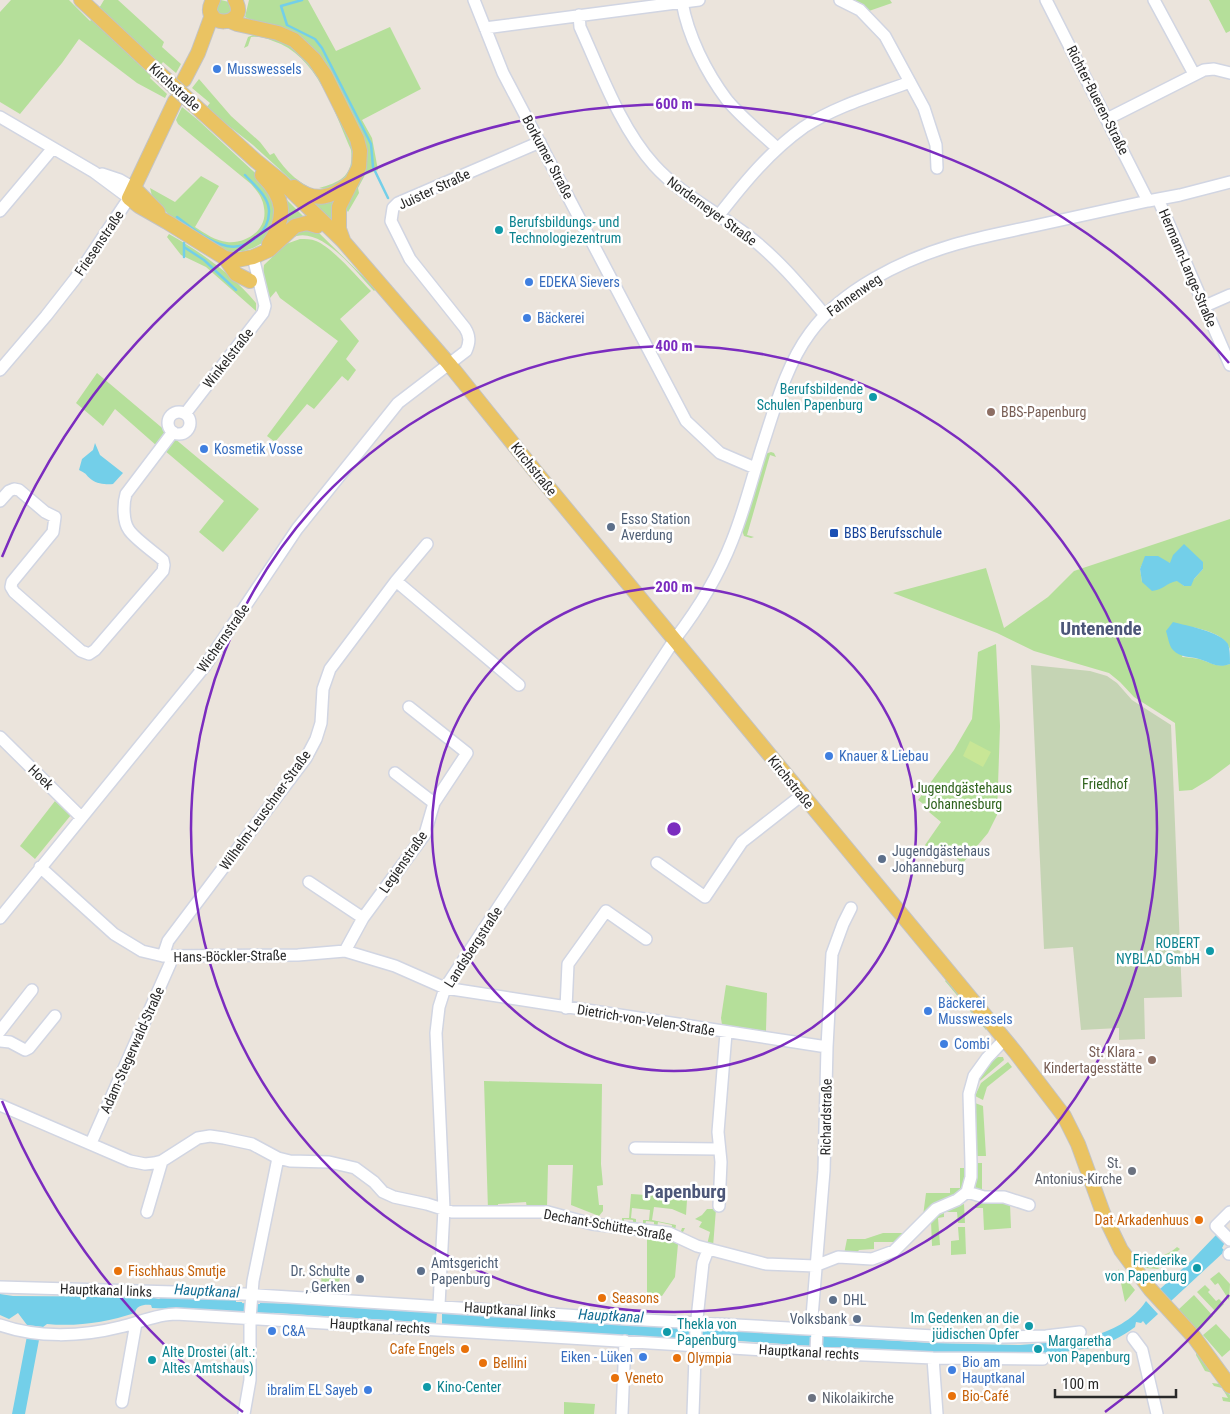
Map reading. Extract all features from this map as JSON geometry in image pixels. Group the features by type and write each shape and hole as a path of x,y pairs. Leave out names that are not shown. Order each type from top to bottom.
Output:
{"main road":[{"name":"Kirchstraße","path":"81,0 256,161"},
{"path":"184,80 224,8 258,29 278,33 294,40 314,59 325,75 357,139 360,152 359,167 338,214 339,229 343,241"},
{"name":"Friesenstraße","path":"131,193 175,101"},
{"path":"256,161 269,172"},
{"path":"252,257 267,246 280,221 280,201 273,186 258,171 256,161"},
{"name":"Kirchstraße","path":"269,172 317,226 373,277"},
{"name":"Kirchstraße","path":"269,172 282,182 343,241 449,364 1004,1040 1064,1116 1078,1144 1103,1213 1121,1250 1133,1268 1194,1337 1230,1386"},
{"path":"282,182 292,185 307,195 326,197 341,191 352,182"},
{"path":"131,193 167,222 225,258 236,274 250,281"},
{"path":"225,258 252,257 269,250 295,226 307,223 317,226"}],"street":[{"name":"Borkumer Straße","path":"474,0 504,73 686,421 720,454 755,468"},
{"path":"485,28 579,14 699,0"},
{"path":"840,0 860,10 885,36 924,108 936,145 937,168"},
{"name":"Richter-Bueren-Straße","path":"1046,0 1107,119 1153,200"},
{"path":"1154,0 1194,74"},
{"path":"682,2 686,24 703,60 727,99 742,116 778,148"},
{"name":"Norderneyer Straße","path":"579,14 580,28 634,141 654,166 676,186 751,238 769,253 825,315"},
{"path":"1107,119 1204,70 1214,69 1230,73"},
{"path":"719,215 741,187 778,148 806,126 844,106 910,82"},
{"path":"0,117 94,172 120,180 131,193"},
{"name":"Juister Straße","path":"449,364 466,351 469,344 469,335 410,259 391,221 393,208 398,203 540,142"},
{"path":"0,212 53,148"},
{"name":"Fahnenweg","path":"675,639 695,611 724,560 734,537 780,394 795,358 809,334 825,315 849,295 873,279 910,260 953,245 1180,195 1230,182"},
{"name":"Friesenstraße","path":"0,370 75,279 131,193"},
{"name":"Hermann-Lange-Straße","path":"1153,200 1205,306 1230,364"},
{"path":"252,257 246,272 262,299"},
{"name":"Winkelstraße","path":"0,501 14,488 45,512 55,517 53,532 12,582 10,587 82,651 89,654 96,650 163,571 163,560 129,531 126,524 124,501 126,494 173,432 168,423 170,417 179,412 185,414 263,313 265,306 252,257"},
{"path":"1205,306 1230,295"},
{"name":"Wichernstraße","path":"0,918 205,666 297,529 398,403 449,364"},
{"name":"Wilhelm-Leuschner-Straße","path":"167,956 168,941 306,758 316,739 321,723 323,689 330,669 426,544"},
{"path":"396,581 519,685"},
{"name":"Landsbergstraße","path":"439,1305 444,1209 436,1033 439,1007 445,988 675,639"},
{"name":"Legienstraße","path":"345,951 363,918 425,834 434,803 467,753 409,707"},
{"name":"Hoek","path":"0,738 81,817"},
{"path":"395,774 434,803"},
{"path":"657,863 705,897 742,842 802,795"},
{"name":"Hans-Böckler-Straße","path":"40,867 114,934 142,951 167,956 298,955 345,951 395,966 445,988"},
{"path":"309,882 363,918"},
{"name":"Richardstraße","path":"816,1351 815,1266 824,1171 827,1047 832,954 842,924 850,908"},
{"name":"Dietrich-von-Velen-Straße","path":"566,1008 568,964 606,910 646,939"},
{"name":"Adam-Stegerwald-Straße","path":"90,1143 170,964 167,956"},
{"name":"Dietrich-von-Velen-Straße","path":"445,988 726,1033 827,1047"},
{"path":"0,1031 32,990"},
{"path":"0,1041 10,1042 25,1050 29,1048 55,1016"},
{"name":"Dietrich-von-Velen-Straße","path":"719,1206 720,1162 718,1132 726,1033"},
{"path":"1004,1040 978,1070 968,1094 971,1177 967,1192 984,1197 1004,1197 1030,1205"},
{"name":"Dechant-Schütte-Straße","path":"0,1105 130,1161 145,1164 162,1161 198,1138 210,1136 224,1138 252,1144 278,1158 290,1161 329,1162 355,1168 374,1182 383,1192 394,1197 444,1209 463,1213 548,1212 592,1224 669,1233 708,1250 766,1264 815,1266 838,1257 872,1258 894,1251 936,1209 957,1200 967,1192"},
{"path":"635,1148 718,1149"},
{"path":"244,1414 250,1380 251,1307 278,1158"},
{"path":"147,1212 162,1161"},
{"path":"1230,1212 1216,1226 1230,1240"},
{"path":"693,1414 696,1325 703,1263 708,1250"},
{"name":"Hauptkanal links","path":"0,1287 251,1307 439,1305 696,1325 815,1331 986,1338 1046,1336 1080,1332"},
{"name":"Hauptkanal rechts","path":"0,1325 33,1333 68,1334 116,1328 164,1314 251,1307 625,1341 695,1343 934,1358 1044,1359"},
{"path":"122,1402 136,1323"},
{"path":"1133,1338 1142,1350 1157,1414"},
{"path":"622,1414 625,1341"},
{"path":"934,1358 937,1414"}],"green space":[{"path":"11,0 69,0 90,21 92,19 151,76 150,78 167,94 165,98 137,83 79,39 20,114 0,102 0,12"},
{"path":"104,0 118,0 164,42 162,47 181,64 176,73 163,62 160,66 98,10"},
{"path":"221,0 229,2 232,13 219,17 214,7"},
{"path":"249,0 308,0 336,51 390,27 421,89 362,120 372,138 378,170 365,175 358,188 359,193 348,212 344,206 363,165 315,54 245,17"},
{"path":"853,0 890,0 892,3 869,11"},
{"path":"1209,0 1230,0 1230,31 1226,33"},
{"path":"256,34 272,36 293,47 316,70 351,138 355,160 346,182 326,189 319,188 334,183 344,176 350,166 351,150 330,102 313,71 288,48 268,39 251,37 248,46 244,48 248,37"},
{"path":"199,79 231,116 260,142 270,155 274,153 283,166 301,182 322,192 297,185 253,145 206,108 210,103 192,88"},
{"path":"182,107 266,183 276,211 269,234 262,243 253,248 244,251 225,252 170,216 152,196 150,188 175,202 201,176 219,186 195,227 219,240 234,242 249,238 259,229 263,222 263,204 251,184 178,124 176,120"},
{"path":"283,196 305,218 286,228 283,222"},
{"path":"330,199 336,205 335,225 308,200"},
{"path":"300,228 317,231 376,289 374,291 337,252 314,237 302,235 291,238 265,260"},
{"path":"169,234 204,256 237,282 256,303 256,311 206,267 181,255 167,237"},
{"path":"300,239 310,239 322,244 345,263 371,291 340,319 359,341 346,359 356,370 348,381 342,376 314,409 307,404 275,442 267,436 338,341 280,298 276,291 270,298 267,290 263,270 264,265 286,244"},
{"path":"97,373 167,432 157,446 115,409 103,426 76,403"},
{"path":"174,438 259,509 223,552 199,532 224,501 164,450"},
{"path":"771,452 776,457 770,455 747,535 754,537 751,538 744,536 742,530 765,454"},
{"path":"1230,519 1230,649 1224,640 1219,637 1193,627 1182,657 1199,659 1217,665 1230,664 1230,764 1192,790 1179,791 1175,723 1134,697 1109,673 1034,651 997,633 893,593 986,568 1004,628 1048,597 1074,571","holes":["1146,556 1203,569 1184,586 1178,581 1142,582 1140,569"]},
{"name":"Jugendgästehaus Johannesburg","path":"996,644 1000,726 997,815 988,833 962,864 946,846 932,853 925,845 941,822 929,812 931,810 918,800 954,750 972,719 978,652"},
{"name":"Friedhof","path":"1031,665 1090,671 1107,676 1117,683 1132,700 1171,725 1182,997 1144,998 1145,1039 1119,1040 1119,1028 1081,1030 1073,947 1044,949"},
{"path":"970,741 991,752 983,767 963,756"},
{"path":"55,801 71,815 35,859 20,846"},
{"path":"947,979 986,1028 986,1030 945,981"},
{"path":"726,985 767,993 766,1031 722,1025 721,1018"},
{"path":"998,1057 1003,1057 1004,1060 974,1086 991,1062"},
{"path":"1008,1062 1012,1067 987,1087 983,1100 975,1096 981,1083"},
{"path":"484,1081 602,1084 601,1164 603,1185 597,1186 599,1205 603,1205 603,1211 599,1216 571,1205 573,1165 548,1165 547,1208 527,1208 526,1202 498,1204 498,1210 488,1210"},
{"path":"975,1103 983,1106 986,1156 976,1156"},
{"path":"977,1163 982,1163 982,1193 975,1190"},
{"path":"960,1168 967,1168 967,1177 961,1192 923,1216 926,1193 950,1193 950,1188 960,1188"},
{"path":"631,1194 676,1197 687,1200 686,1215 672,1209 654,1207 652,1220 676,1225 675,1231 671,1231 672,1225 658,1222 657,1228 654,1228 654,1222 646,1221 645,1227 643,1220 649,1220 650,1210 632,1208 631,1218 636,1219 636,1224 633,1225 633,1220 624,1219 624,1225 622,1218 629,1218"},
{"path":"989,1202 1010,1204 1011,1228 984,1230 983,1208 975,1208 975,1204"},
{"path":"964,1204 965,1223 958,1223 957,1212 944,1212 944,1217 938,1218 940,1245 932,1246 931,1221 948,1209"},
{"path":"707,1209 716,1209 713,1247 698,1244 680,1234 682,1228 685,1228 682,1234 698,1243 707,1245 710,1232 699,1227 702,1222 695,1219"},
{"path":"958,1227 965,1227 966,1254 951,1255 951,1241 959,1240"},
{"path":"883,1233 906,1233 897,1242 874,1242 874,1249 859,1250 855,1255 844,1254 847,1239 865,1239"},
{"path":"647,1236 668,1239 678,1244 675,1277 662,1296 647,1293"},
{"path":"1177,1247 1180,1249 1158,1269 1145,1268 1143,1265 1156,1266 1157,1263 1143,1262 1144,1260 1158,1261 1167,1257 1144,1258 1145,1255 1162,1255"},
{"path":"1118,1269 1135,1290 1125,1302"},
{"path":"322,1272 340,1272 339,1286 321,1285"},
{"path":"1219,1272 1230,1284 1229,1300 1218,1283 1215,1285 1210,1279"},
{"path":"1205,1285 1216,1301 1219,1299 1224,1304 1216,1312 1197,1292"},
{"path":"1194,1295 1213,1316 1197,1331 1178,1310"},
{"path":"1216,1324 1230,1339 1230,1350 1222,1357 1203,1335"},
{"path":"1197,1348 1230,1395 1230,1402 1223,1401 1222,1397 1228,1398 1222,1388 1214,1386 1212,1383 1220,1384 1213,1373 1205,1371 1196,1355"},
{"path":"564,1402 595,1404 594,1414 564,1414"}],"water":[{"path":"95,443 100,455 123,473 113,484 92,480 79,470 82,459 93,450"},
{"path":"1184,544 1203,562 1203,569 1194,579 1191,586 1184,586 1177,581 1152,591 1142,582 1140,569 1145,556 1158,556 1170,563 1173,555"},
{"path":"1173,622 1211,632 1224,639 1229,646 1230,664 1217,665 1176,653 1170,646 1166,631"},
{"path":"1216,1235 1225,1242 1222,1248 1225,1251 1171,1301 1160,1289"},
{"path":"0,1294 13,1296 236,1299 236,1302 242,1302 241,1311 236,1312 152,1308 151,1305 144,1305 137,1308 135,1313 114,1319 81,1324 47,1324 43,1327 27,1325 18,1313 9,1319 0,1315"},
{"path":"1146,1301 1158,1314 1146,1325 1143,1321 1141,1323 1136,1322 1135,1327 1125,1334 1093,1348 1090,1337 1106,1332 1129,1319"},
{"path":"260,1303 344,1305 437,1312 436,1323 260,1312"},
{"path":"442,1312 931,1343 1020,1345 1071,1341 1072,1351 1038,1354 909,1353 685,1337 684,1340 442,1324"},
{"path":"27,1336 38,1337 39,1340 25,1414 12,1414"}],"waterway":[{"path":"302,0 281,6 287,25 315,39 322,48 371,144 373,167 388,198"},
{"path":"177,217 200,234 220,244 235,247 250,242 262,232 266,225 269,210 263,195 245,175"},
{"path":"184,243 184,257"},
{"path":"184,247 204,260 236,290"},
{"name":"Hauptkanal","path":"230,1307 270,1309"},
{"name":"Hauptkanal","path":"1062,1347 1103,1342"}],"place":[{"name":"Musswessels","path":"217,69"},
{"name":"Berufsbildungs- und Technologiezentrum","path":"499,230"},
{"name":"EDEKA Sievers","path":"529,282"},
{"name":"Bäckerei","path":"527,318"},
{"name":"Berufsbildende Schulen Papenburg","path":"873,397"},
{"name":"BBS-Papenburg","path":"991,412"},
{"name":"Kosmetik Vosse","path":"204,449"},
{"name":"Esso Station Averdung","path":"611,527"},
{"name":"BBS Berufsschule","path":"834,533"},
{"name":"Knauer & Liebau","path":"829,756"},
{"name":"Jugendgästehaus Johanneburg","path":"882,859"},
{"name":"ROBERT NYBLAD GmbH","path":"1210,951"},
{"name":"Bäckerei Musswessels","path":"928,1011"},
{"name":"Combi","path":"944,1044"},
{"name":"St. Klara - Kindertagesstätte","path":"1152,1060"},
{"name":"St. Antonius-Kirche","path":"1132,1171"},
{"name":"Dat Arkadenhuus","path":"1199,1220"},
{"name":"Friederike von Papenburg","path":"1197,1268"},
{"name":"Fischhaus Smutje","path":"118,1271"},
{"name":"Amtsgericht Papenburg","path":"421,1271"},
{"name":"Dr. Schulte , Gerken","path":"360,1279"},
{"name":"Seasons","path":"602,1298"},
{"name":"DHL","path":"833,1300"},
{"name":"Volksbank","path":"857,1319"},
{"name":"Im Gedenken an die jüdischen Opfer","path":"1029,1326"},
{"name":"C&A","path":"272,1331"},
{"name":"Thekla von Papenburg","path":"667,1332"},
{"name":"Cafe Engels","path":"465,1349"},
{"name":"Margaretha von Papenburg","path":"1038,1349"},
{"name":"Eiken - Lüken","path":"643,1357"},
{"name":"Olympia","path":"677,1358"},
{"name":"Alte Drostei (alt.: Altes Amtshaus)","path":"152,1360"},
{"name":"Bellini","path":"483,1363"},
{"name":"Bio am Hauptkanal","path":"952,1370"},
{"name":"Veneto","path":"615,1378"},
{"name":"Kino-Center","path":"427,1387"},
{"name":"ibralim EL Sayeb","path":"368,1390"},
{"name":"Bio-Café","path":"952,1396"},
{"name":"Nikolaikirche","path":"812,1398"}],"district":[{"name":"Untenende","path":"1101,628"},
{"name":"Papenburg","path":"685,1191"}]}
